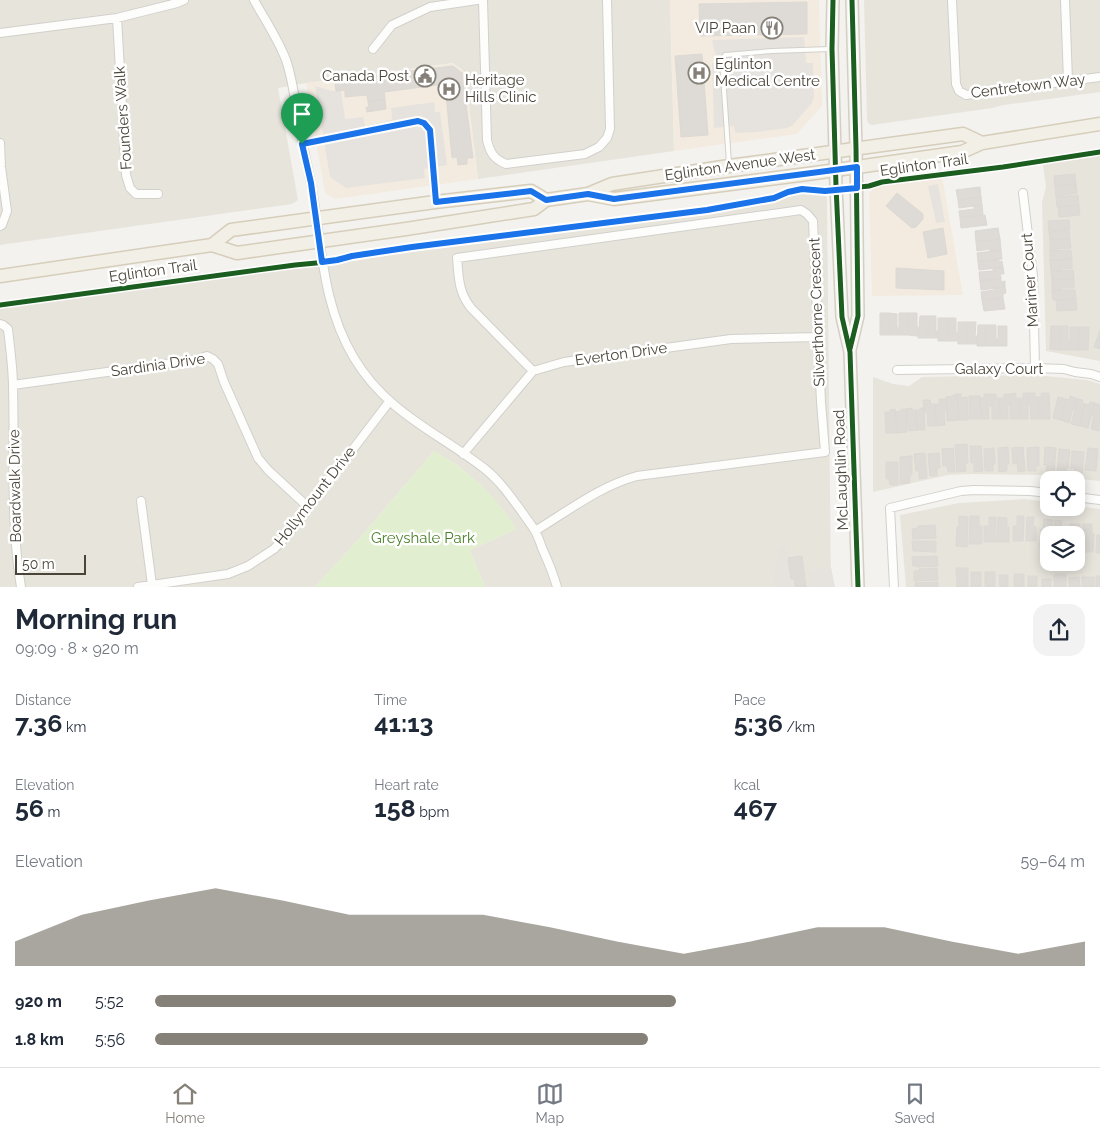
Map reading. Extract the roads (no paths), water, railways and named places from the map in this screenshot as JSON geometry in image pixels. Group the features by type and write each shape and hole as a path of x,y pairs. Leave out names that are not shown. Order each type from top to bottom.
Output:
{"main road":[{"name":"Eglinton Avenue West","path":"588,194 614,199 836,170 962,152 982,143 1100,124"},
{"name":"Eglinton Avenue West","path":"0,276 212,245 237,253 406,230 534,209 546,200 588,194 612,184 856,148 963,134 982,143"},
{"name":"Eglinton Avenue West","path":"212,245 231,230 316,218 531,191 546,200"}],"street":[{"path":"0,33 117,18 184,0"},
{"path":"254,0 280,46 292,81 302,144 311,183 323,269 332,306 346,344 379,392 389,402 416,423 487,470 508,492 535,531 554,574 556,587"},
{"path":"373,49 392,25 430,7 477,0"},
{"path":"483,0 487,140 493,156 506,164 585,154 599,147 607,138 610,129 607,0"},
{"name":"McLaughlin Road","path":"833,0 832,49 842,317 850,352 858,587"},
{"name":"McLaughlin Road","path":"850,352 858,316 857,167 852,0"},
{"name":"Centretown Way","path":"952,0 956,84 959,92 966,95 1100,77"},
{"path":"1065,0 1068,81"},
{"name":"Founders Walk","path":"117,18 126,175 130,188 136,194 158,194"},
{"path":"0,143 7,212 0,226"},
{"name":"Mariner Court","path":"1023,193 1032,276 1035,368"},
{"name":"Silverthorne Crescent","path":"533,371 464,300 460,290 457,258 801,210 813,221 825,452 629,478 607,486 535,531"},
{"name":"Boardwalk Drive","path":"0,324 3,324 8,329 13,385 14,524 21,587"},
{"name":"Everton Drive","path":"533,371 564,362 731,339 818,338"},
{"name":"Sardinia Drive","path":"13,385 194,360 206,356 218,364 224,382 258,458 268,470 308,507"},
{"name":"Galaxy Court","path":"897,370 1035,368 1064,369 1100,377"},
{"path":"463,454 533,371"},
{"name":"Hollymount Drive","path":"138,587 228,574 248,566 274,550 290,533 389,402"},
{"path":"894,587 890,508 960,491 1021,490 1040,492"},
{"path":"1085,498 1100,500"},
{"path":"141,501 152,585"}],"lane":[{"path":"729,166 722,61 725,55 832,49"},
{"path":"302,144 418,121 424,123 430,130 436,202"}],"place":[{"name":"VIP Paan","path":"772,28"},
{"name":"Eglinton Medical Centre","path":"699,73"},
{"name":"Canada Post","path":"425,76"},
{"name":"Heritage Hills Clinic","path":"449,89"}],"park label":[{"name":"Greyshale Park","path":"423,538"}]}
